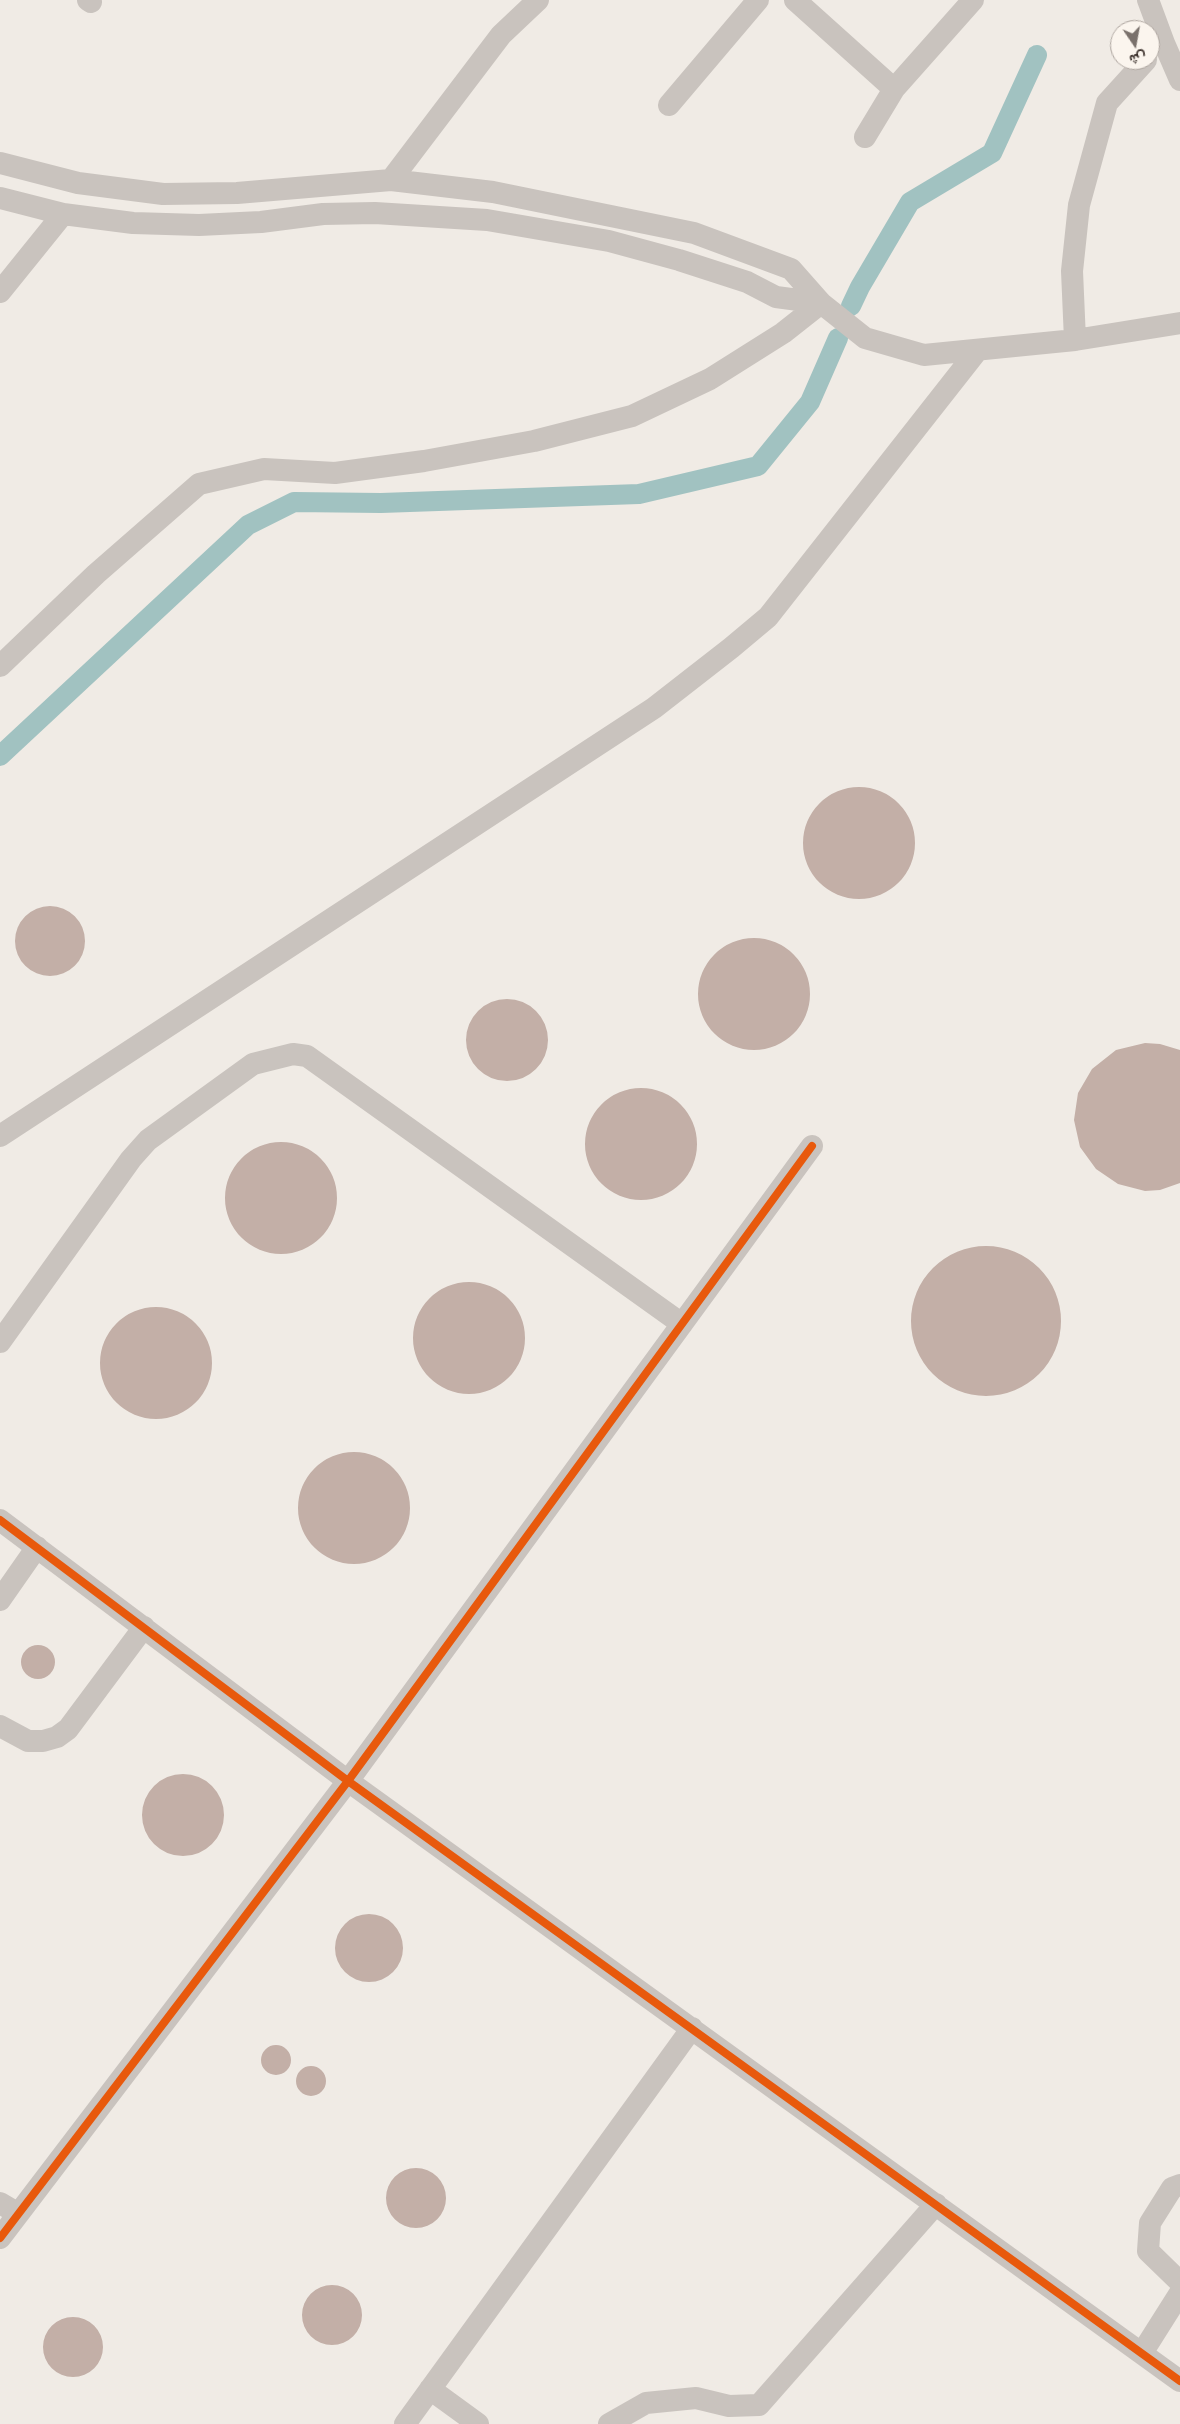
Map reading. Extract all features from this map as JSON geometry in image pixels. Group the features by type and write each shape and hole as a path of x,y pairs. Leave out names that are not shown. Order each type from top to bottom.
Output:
{"street":[{"path":"391,180 501,35 538,0"},
{"path":"669,105 758,0"},
{"path":"795,0 894,89"},
{"path":"865,137 894,89 973,0"},
{"path":"1148,0 1152,20"},
{"path":"1160,54 1180,80"},
{"path":"1076,340 1072,271 1079,204 1108,103 1137,70"},
{"path":"0,163 78,183 163,194 237,193 391,180 493,192 694,232 791,269 821,303 865,338 924,355 1076,340 1180,323"},
{"path":"488,220 493,192"},
{"path":"0,198 63,214 132,223 199,225 261,222 323,214 414,215 488,220 609,242 679,260 747,282 776,297 821,303"},
{"path":"0,292 63,214"},
{"path":"0,666 96,574 200,484 264,469 335,473 424,462 534,441 632,416 710,379 783,333 821,303"},
{"path":"0,1136 654,708 731,648 768,617 977,351"},
{"path":"0,1342 131,1159 148,1140 253,1064 293,1054 307,1056 682,1324"},
{"path":"0,2238 9,2208 348,1780 812,1146"},
{"path":"0,1520 348,1780 1180,2381"},
{"path":"0,1600 37,1547"},
{"path":"0,1726 28,1741 43,1741 57,1737 68,1729 144,1627"},
{"path":"405,2424 692,2028"},
{"path":"1180,2185 1172,2188 1150,2223 1148,2251 1180,2282"},
{"path":"609,2424 646,2403 696,2398 730,2406 758,2405 936,2204"},
{"path":"1142,2353 1180,2293"},
{"path":"430,2389 478,2424"}],"building":[{"path":"859,787 881,791 899,803 911,821 915,843 911,865 899,883 881,895 859,899 837,895 819,883 807,865 803,843 807,821 819,803 837,791"},
{"path":"50,906 63,909 75,916 82,928 85,941 82,954 75,966 63,973 50,976 37,973 25,966 18,954 15,941 18,928 25,916 37,909"},
{"path":"754,938 776,942 794,954 806,972 810,994 806,1016 794,1034 776,1046 754,1050 732,1046 714,1034 702,1016 698,994 702,972 714,954 732,942"},
{"path":"507,999 523,1003 536,1011 544,1024 548,1040 544,1056 536,1069 523,1077 507,1081 491,1077 478,1069 470,1056 466,1040 470,1024 478,1011 491,1003"},
{"path":"1145,1043 1160,1044 1180,1050 1180,1183 1160,1190 1145,1191 1118,1184 1096,1169 1080,1147 1074,1120 1078,1093 1092,1069 1116,1050"},
{"path":"641,1088 663,1092 681,1104 693,1122 697,1144 693,1166 681,1184 663,1196 641,1200 619,1196 601,1184 589,1166 585,1144 589,1122 601,1104 619,1092"},
{"path":"281,1142 303,1146 321,1158 333,1176 337,1198 333,1220 321,1238 303,1250 281,1254 259,1250 241,1238 229,1220 225,1198 229,1176 241,1158 259,1146"},
{"path":"986,1246 1015,1252 1039,1268 1055,1292 1061,1321 1055,1350 1039,1374 1015,1390 986,1396 957,1390 933,1374 917,1350 911,1321 917,1292 933,1268 957,1252"},
{"path":"469,1282 491,1286 509,1298 521,1316 525,1338 521,1360 509,1378 491,1390 469,1394 447,1390 429,1378 417,1360 413,1338 417,1316 429,1298 447,1286"},
{"path":"156,1307 178,1311 196,1323 208,1341 212,1363 208,1385 196,1403 178,1415 156,1419 134,1415 116,1403 104,1385 100,1363 104,1341 116,1323 134,1311"},
{"path":"354,1452 376,1456 394,1468 406,1486 410,1508 406,1530 394,1548 376,1560 354,1564 332,1560 314,1548 302,1530 298,1508 302,1486 314,1468 332,1456"},
{"path":"38,1645 45,1646 50,1650 54,1655 54,1669 50,1674 45,1678 38,1679 31,1678 26,1674 22,1669 21,1662 22,1655 26,1650 31,1646"},
{"path":"183,1774 199,1777 212,1786 221,1799 224,1815 221,1831 212,1844 199,1853 183,1856 167,1853 154,1844 145,1831 142,1815 145,1799 154,1786 167,1777"},
{"path":"369,1914 382,1917 393,1924 400,1935 403,1948 400,1961 393,1972 382,1979 369,1982 356,1979 345,1972 338,1961 335,1948 338,1935 345,1924 356,1917"},
{"path":"276,2045 287,2049 291,2060 287,2071 276,2075 265,2071 261,2060 265,2049"},
{"path":"311,2066 322,2070 326,2081 322,2092 311,2096 300,2092 296,2081 300,2070"},
{"path":"410,2168 422,2168 433,2173 441,2181 446,2192 444,2210 433,2223 422,2228 410,2228 399,2223 391,2215 386,2204 386,2192 391,2181 399,2173"},
{"path":"326,2285 338,2285 349,2290 357,2298 362,2309 360,2327 349,2340 338,2345 326,2345 315,2340 307,2332 302,2321 302,2309 307,2298 315,2290"},
{"path":"67,2317 79,2317 90,2322 98,2330 103,2341 101,2359 90,2372 79,2377 67,2377 56,2372 48,2364 43,2353 43,2341 48,2330 56,2322"}],"waterway":[{"path":"851,306 860,287 910,202 992,153 1037,55"},
{"path":"0,756 248,525 294,502 381,503 639,494 758,466 810,402 838,338"}],"cycle path":[{"path":"0,2238 348,1781 812,1146"},
{"path":"0,1520 348,1781 1180,2381"}]}
